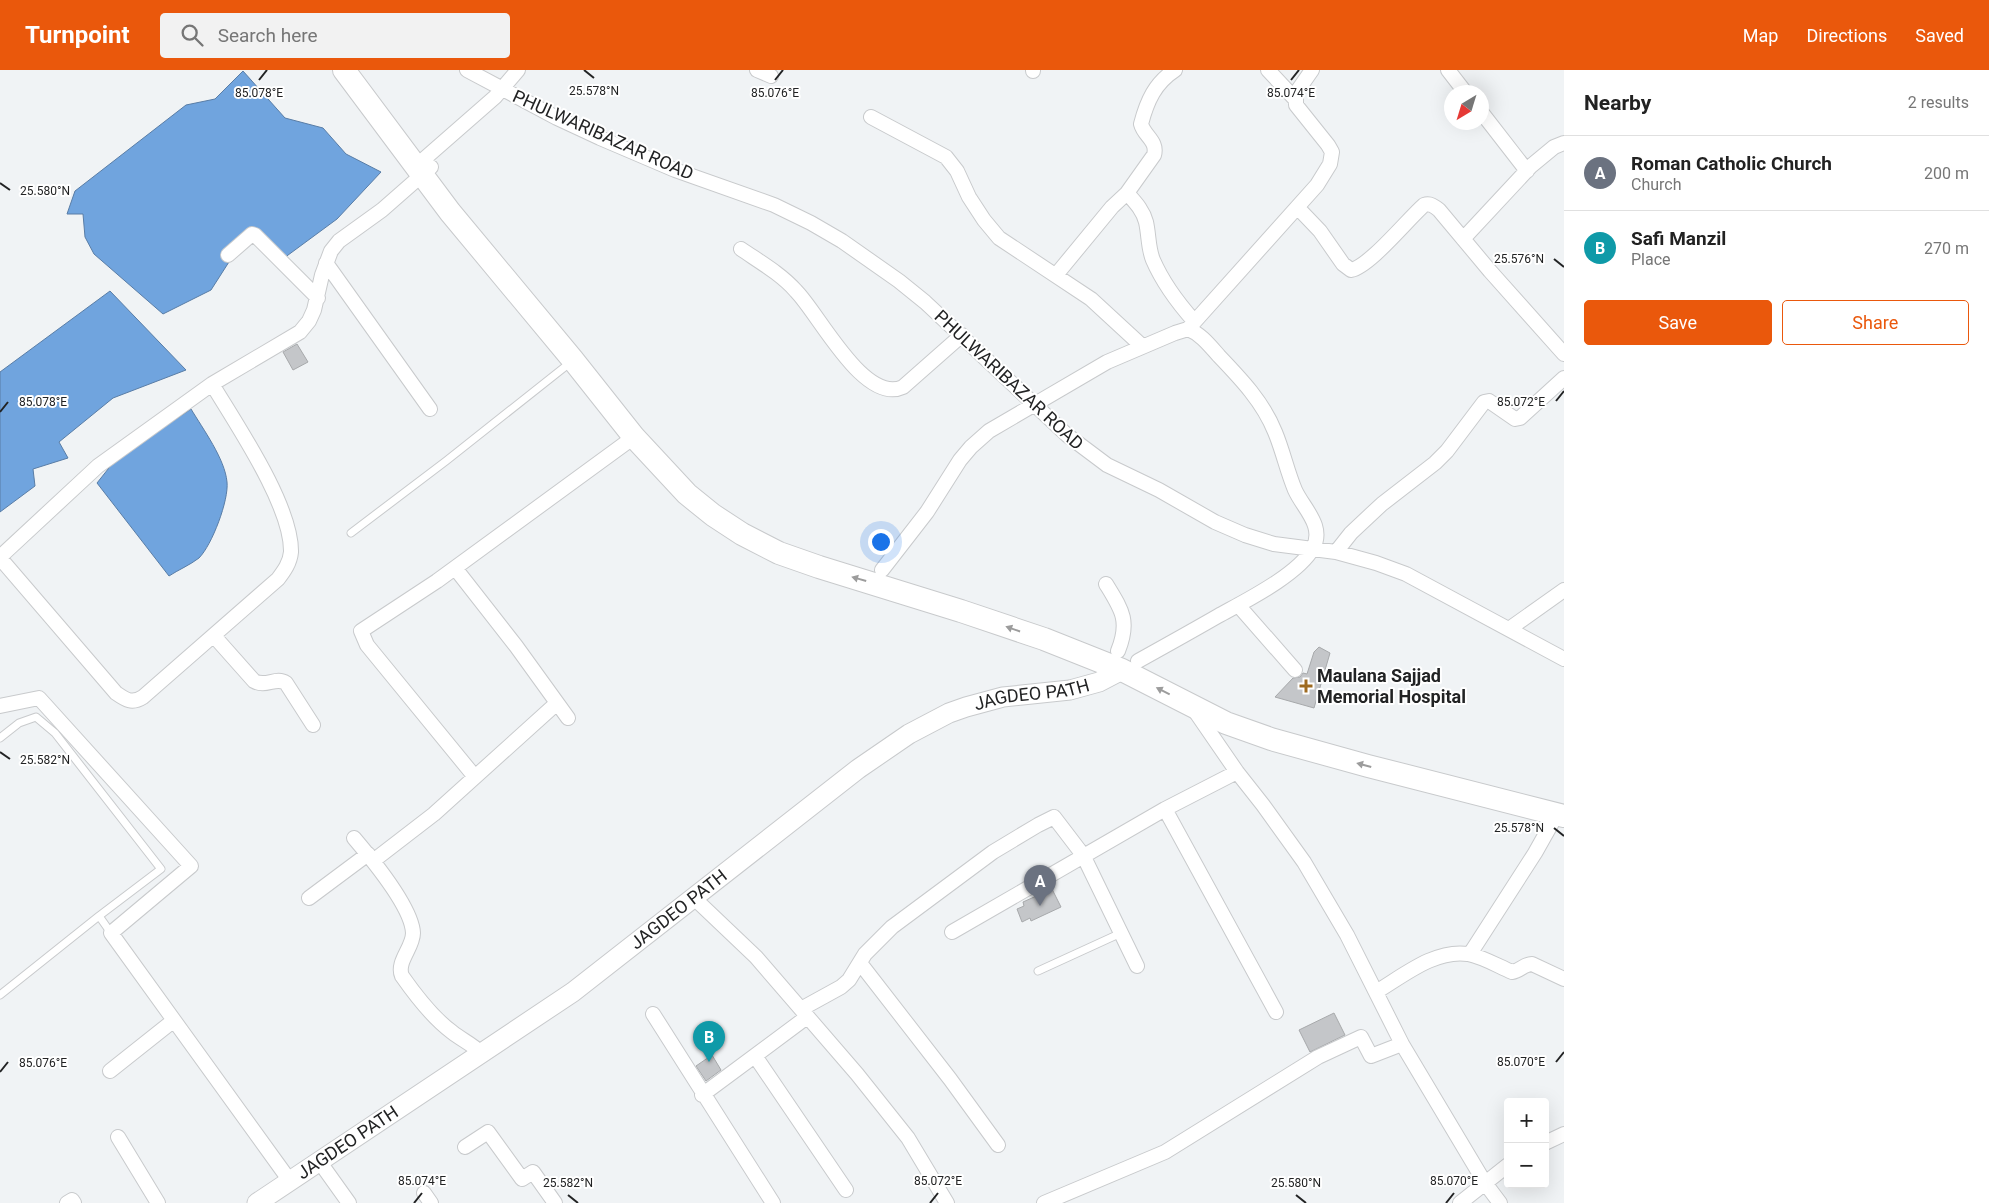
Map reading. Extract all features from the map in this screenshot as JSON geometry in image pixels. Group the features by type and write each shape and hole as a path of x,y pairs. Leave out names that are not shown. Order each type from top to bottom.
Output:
{"highway":[{"path":"344,70 519,285 675,460 697,483 721,503 785,539 882,570 925,592 1044,639 1126,661 1231,709 1276,725 1311,743 1368,766 1562,810"},
{"path":"362,70 423,167"},
{"path":"519,285 573,360 634,437 687,494 713,515 742,534 779,552 925,592"},
{"path":"1126,661 1192,706 1226,723 1271,739 1311,743"}],"main road":[{"name":"JAGDEO PATH","path":"257,1203 573,992 858,769 909,734 949,713 966,707 1003,697 1070,690 1099,682 1126,661"}],"street":[{"name":"PHULWARIBAZAR ROAD","path":"467,70 502,90 600,138 675,170 774,205 842,241 899,281 962,335 1067,435 1108,466 1159,490 1215,522 1259,540 1274,544 1336,552 1406,574 1564,659"},
{"path":"212,384 276,498 287,525 291,554 286,567 278,579 143,697 138,700 129,701 116,693 102,679 0,557 98,466 212,384 300,332 309,321 318,298 326,262 331,251 339,242 382,210 502,90 518,70"},
{"path":"757,70 771,76"},
{"path":"1056,275 1112,207 1127,193 1154,155 1156,149 1154,144 1142,130 1141,124 1146,106 1154,89 1168,74 1175,70"},
{"path":"882,570 927,512 951,473 971,447 1000,424 1035,406 1107,362 1191,325 1317,185 1330,164 1332,152 1300,112 1295,99 1268,70"},
{"path":"1295,99 1300,87 1312,70"},
{"path":"1448,70 1460,85"},
{"path":"871,117 946,157 957,171 969,197 993,232 1009,246 1056,275 1110,314 1142,346"},
{"path":"1489,122 1527,171"},
{"path":"1463,239 1527,171 1544,155 1564,142"},
{"path":"1106,584 1119,604 1124,622 1126,661 1238,605 1292,570 1313,548 1316,538 1313,519 1295,491 1269,417 1252,392 1191,325 1159,272 1148,244 1146,222 1143,213 1127,193"},
{"path":"1298,208 1320,231 1345,267 1351,270 1358,268 1366,262 1417,211 1428,204 1439,210 1564,354"},
{"path":"228,255 247,236 255,235 318,298"},
{"path":"741,249 794,289 810,307 839,349 879,387 895,390 903,387 962,335"},
{"path":"326,262 430,409"},
{"path":"1336,552 1351,533 1382,504 1435,464 1484,402 1489,402 1515,418 1520,418 1564,378"},
{"path":"475,776 368,646 361,631 455,568 634,437"},
{"path":"455,568 568,718"},
{"path":"1509,629 1564,590"},
{"path":"1238,605 1295,670"},
{"path":"214,636 256,683 265,685 279,680 286,683 313,725"},
{"path":"0,706 39,698 191,866 111,933 290,1181"},
{"path":"310,898 434,814 558,704"},
{"path":"1192,706 1237,772 1304,862 1347,935 1402,1044 1485,1184 1500,1203"},
{"path":"952,932 1083,855 1165,809 1237,772"},
{"path":"1165,809 1276,1012"},
{"path":"1470,954 1562,810"},
{"path":"702,1095 755,1056 804,1013 841,987 874,943 892,927 993,852 1054,817 1083,855 1137,966"},
{"path":"354,838 401,903 412,926 411,944 400,967 402,976 451,1032 471,1043 481,1053"},
{"path":"694,898 756,957 857,1074 891,1116 926,1166 947,1203"},
{"path":"1376,992 1425,963 1447,954 1470,954 1512,972 1532,964 1564,979"},
{"path":"860,962 950,1078 998,1146"},
{"path":"652,1014 702,1095 773,1203"},
{"path":"110,1070 173,1021"},
{"path":"1044,1203 1165,1152 1318,1057 1361,1037 1371,1056 1402,1044"},
{"path":"755,1056 846,1190"},
{"path":"466,1147 488,1132 522,1179 533,1172 555,1203"},
{"path":"1549,1141 1564,1134"},
{"path":"118,1138 158,1203"},
{"path":"319,1161 349,1203"},
{"path":"1460,1203 1504,1169"},
{"path":"67,1203 72,1200 74,1203"}],"lane":[{"path":"351,533 573,360"},
{"path":"0,738 19,722 36,717 55,732 161,869 0,995"},
{"path":"99,916 111,933"},
{"path":"1038,970 1121,932"}],"water":[{"path":"243,71 285,118 323,128 346,154 381,172 337,219 280,261 255,235 236,251 211,290 163,314 94,254 85,237 83,214 67,214 75,191 186,105 215,99"},
{"path":"110,291 186,370 113,398 59,442 68,458 33,469 35,486 0,512 0,372"},
{"path":"191,409 213,444 222,464 227,482 227,490 219,522 204,552 195,561 169,576 97,483 116,459"}],"building":[{"path":"297,344 308,362 293,370 283,352"},
{"path":"1319,647 1330,653 1314,708 1275,697 1293,678 1300,677 1303,673 1307,674 1314,652"},
{"path":"1052,889 1061,907 1031,921 1030,918 1022,922 1017,909 1024,906 1023,902"},
{"path":"1334,1013 1345,1035 1310,1052 1299,1030"},
{"path":"712,1055 721,1070 706,1081 696,1066"}],"place":[{"name":"Maulana Sajjad Memorial Hospital","path":"1306,686"},
{"name":"Roman Catholic Church","path":"1040,906"},
{"name":"Safi Manzil","path":"709,1062"}]}
